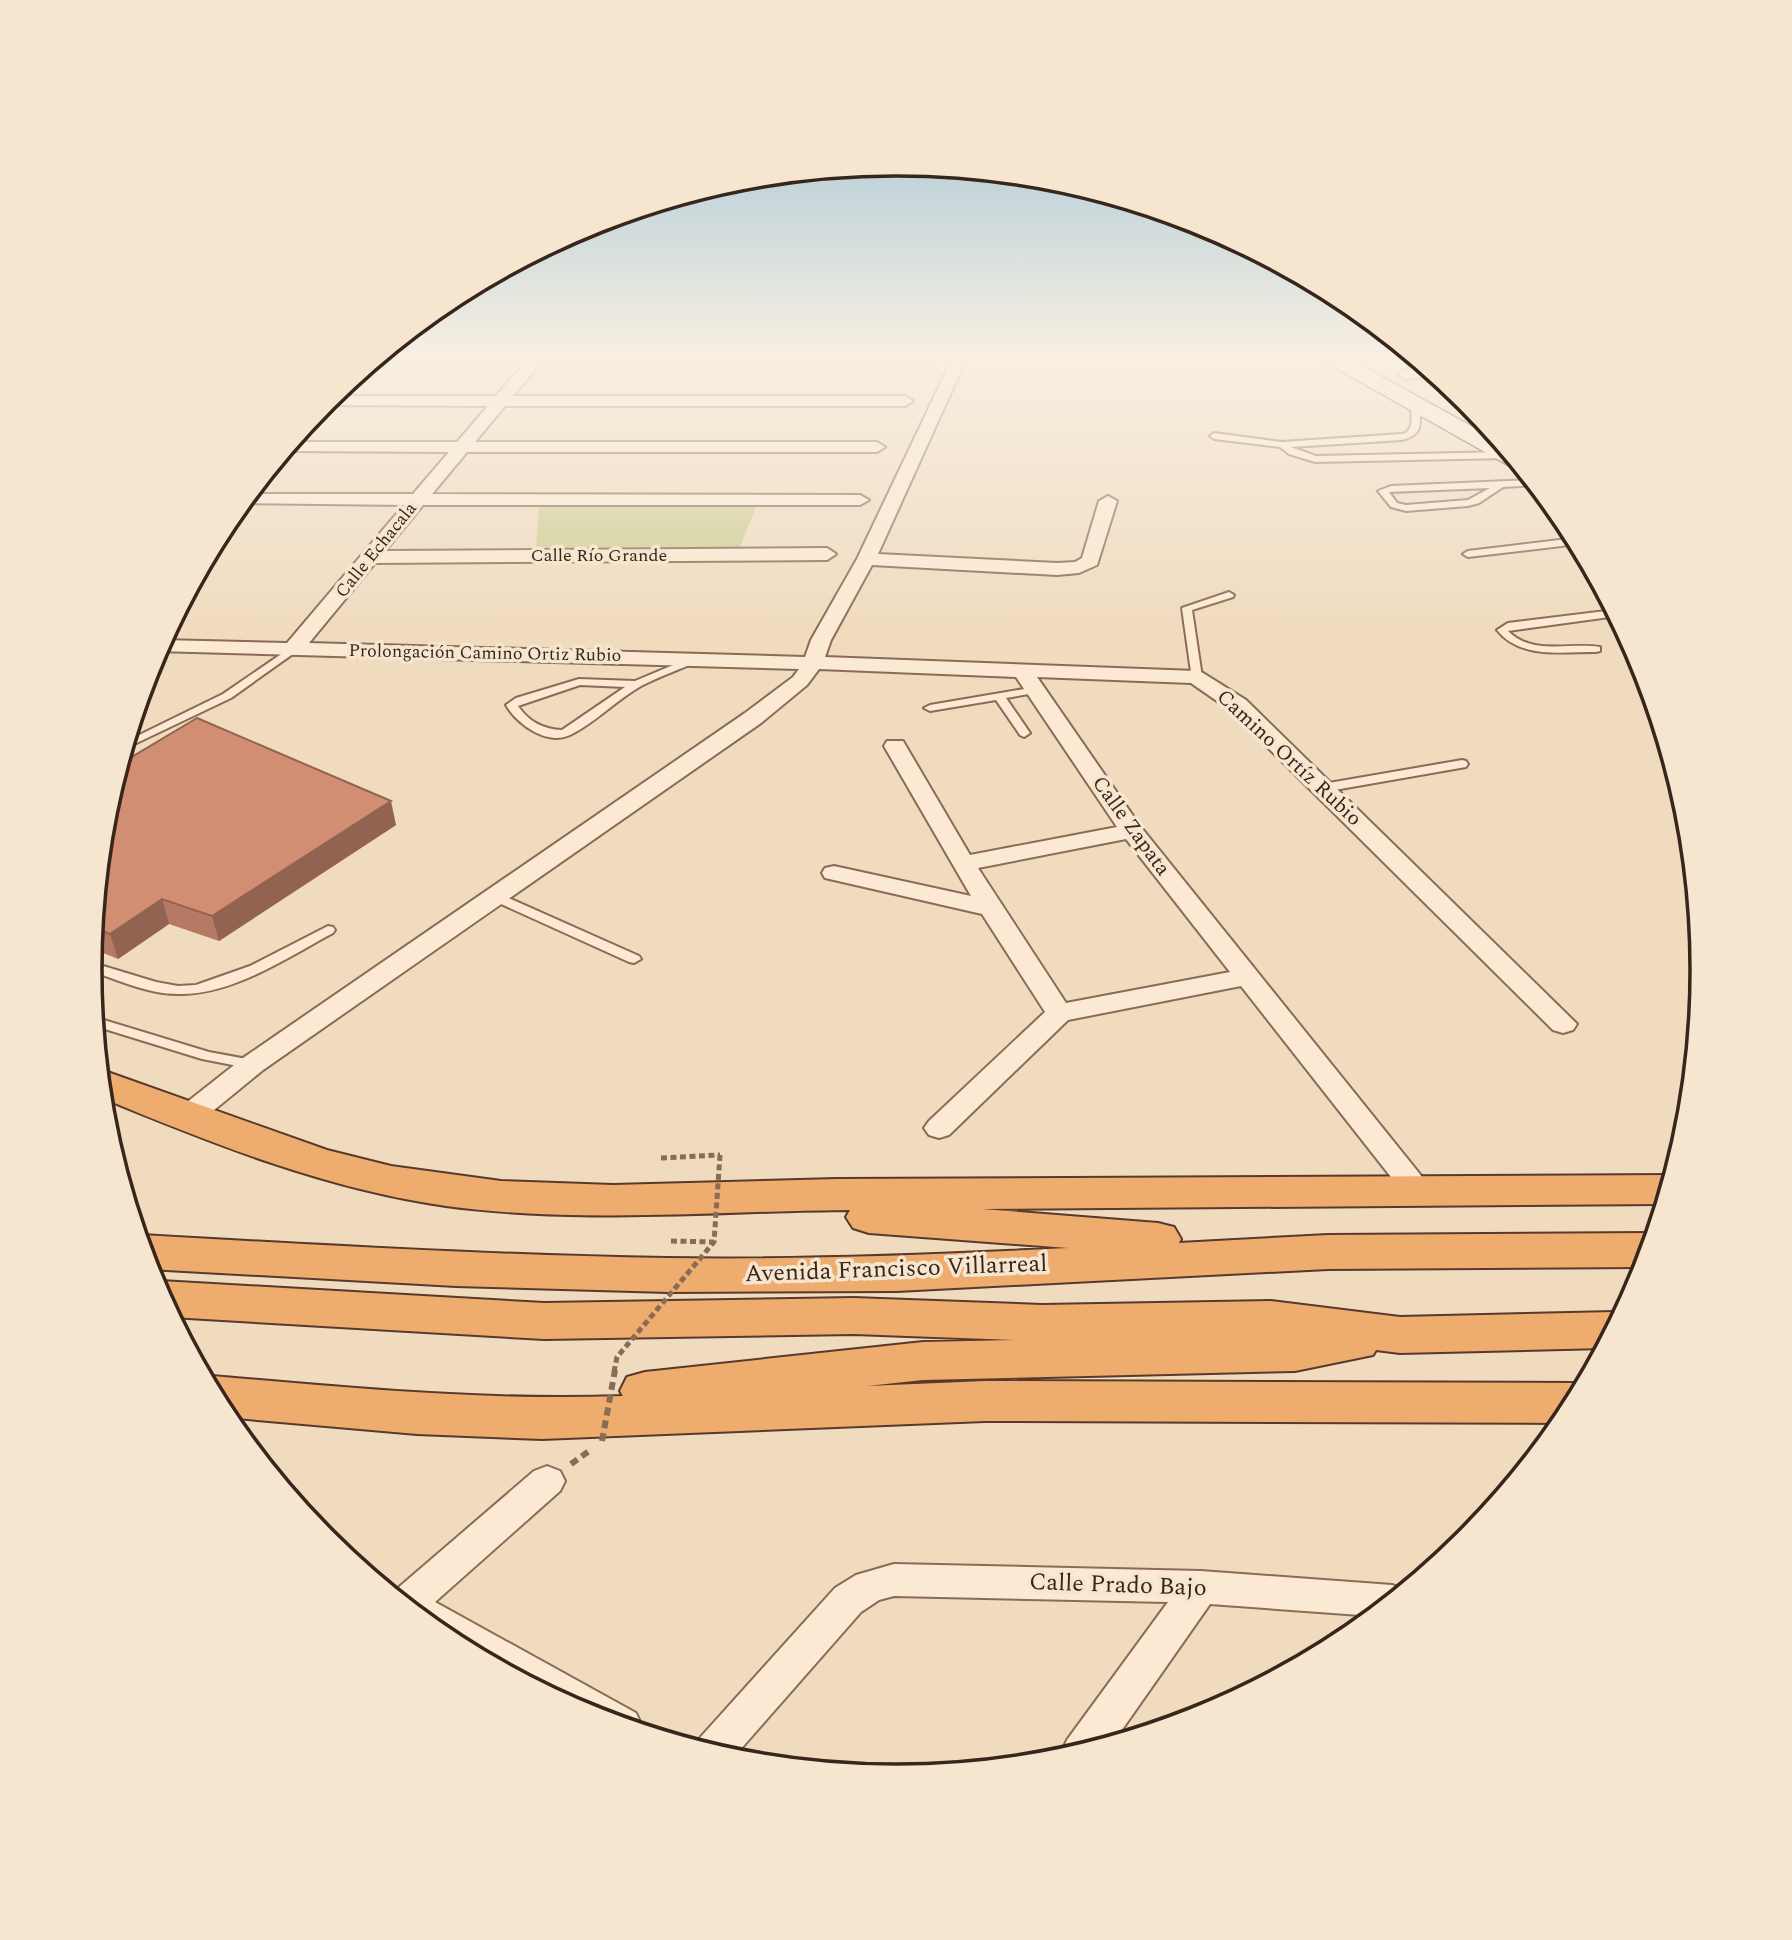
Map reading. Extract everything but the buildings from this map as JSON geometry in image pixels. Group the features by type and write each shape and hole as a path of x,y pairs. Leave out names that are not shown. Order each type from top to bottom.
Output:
{"highway":[{"path":"110,1086 296,1157 390,1181 443,1190 543,1198 709,1221 861,1217 1328,1252"},
{"path":"115,1112 187,1117"},
{"path":"709,1221 850,1195 1420,1193 1659,1189"},
{"name":"Avenida Francisco Villarreal","path":"154,1253 456,1269 668,1275 897,1274 1328,1252 1639,1250"},
{"name":"Avenida Francisco Villarreal","path":"173,1299 544,1321 854,1316 1042,1323 1271,1319 1400,1335 1604,1330"},
{"path":"417,1414 923,1361 1294,1352 1400,1335"},
{"path":"227,1397 417,1414 542,1419 985,1401 1554,1404"}],"street":[{"name":"Calle Echacala","path":"293,649 372,557 461,446"},
{"path":"298,447 877,446"},
{"path":"187,1117 253,1064 779,699 800,681 811,665 830,621 866,559 919,446"},
{"path":"257,499 860,500"},
{"path":"866,559 1057,569 1079,567 1090,561 1108,500"},
{"name":"Calle Río Grande","path":"372,557 827,554"},
{"name":"Prolongación Camino Ortiz Rubio","path":"171,646 697,658 811,665"},
{"name":"Camino Ortíz Rubio","path":"811,665 1021,669 1196,677 1238,705 1563,1024"},
{"name":"Calle Zapata","path":"1021,669 1132,831 1420,1193"},
{"path":"895,746 990,908 1059,1013"},
{"path":"963,864 1132,831"},
{"path":"834,873 990,908"},
{"path":"939,1128 1059,1013 1248,977"},
{"path":"411,1599 547,1481"},
{"name":"Calle Prado Bajo","path":"848,1600 869,1586 894,1580 1201,1587 1380,1600"},
{"path":"1091,1740 1201,1587"},
{"path":"720,1744 848,1600"},
{"path":"489,1652 540,1681"}],"lane":[{"path":"1284,446 1292,452 1315,459 1503,458"},
{"path":"1500,485 1476,501 1406,508 1394,505 1383,491 1524,484"},
{"path":"1468,554 1565,542"},
{"path":"1196,677 1187,608 1229,594"},
{"path":"1596,649 1530,647 1518,644 1502,630 1508,626 1606,614"},
{"path":"136,741 227,696 293,649"},
{"path":"637,684 579,682 520,700 512,705 515,712 543,732 553,735 565,733 637,684 697,658"},
{"path":"930,708 1036,690"},
{"path":"999,696 1024,733"},
{"path":"1323,788 1462,764"},
{"path":"495,897 634,959"},
{"path":"102,970 153,986 178,990 198,989 223,982 328,930"},
{"path":"103,1024 207,1056 253,1064"}],"path":[{"path":"547,1481 602,1441 617,1357 709,1221 720,1155 661,1158"},
{"path":"671,1241 709,1221"}],"shaded area":[{"path":"539,506 756,507 739,549 536,550"}]}
